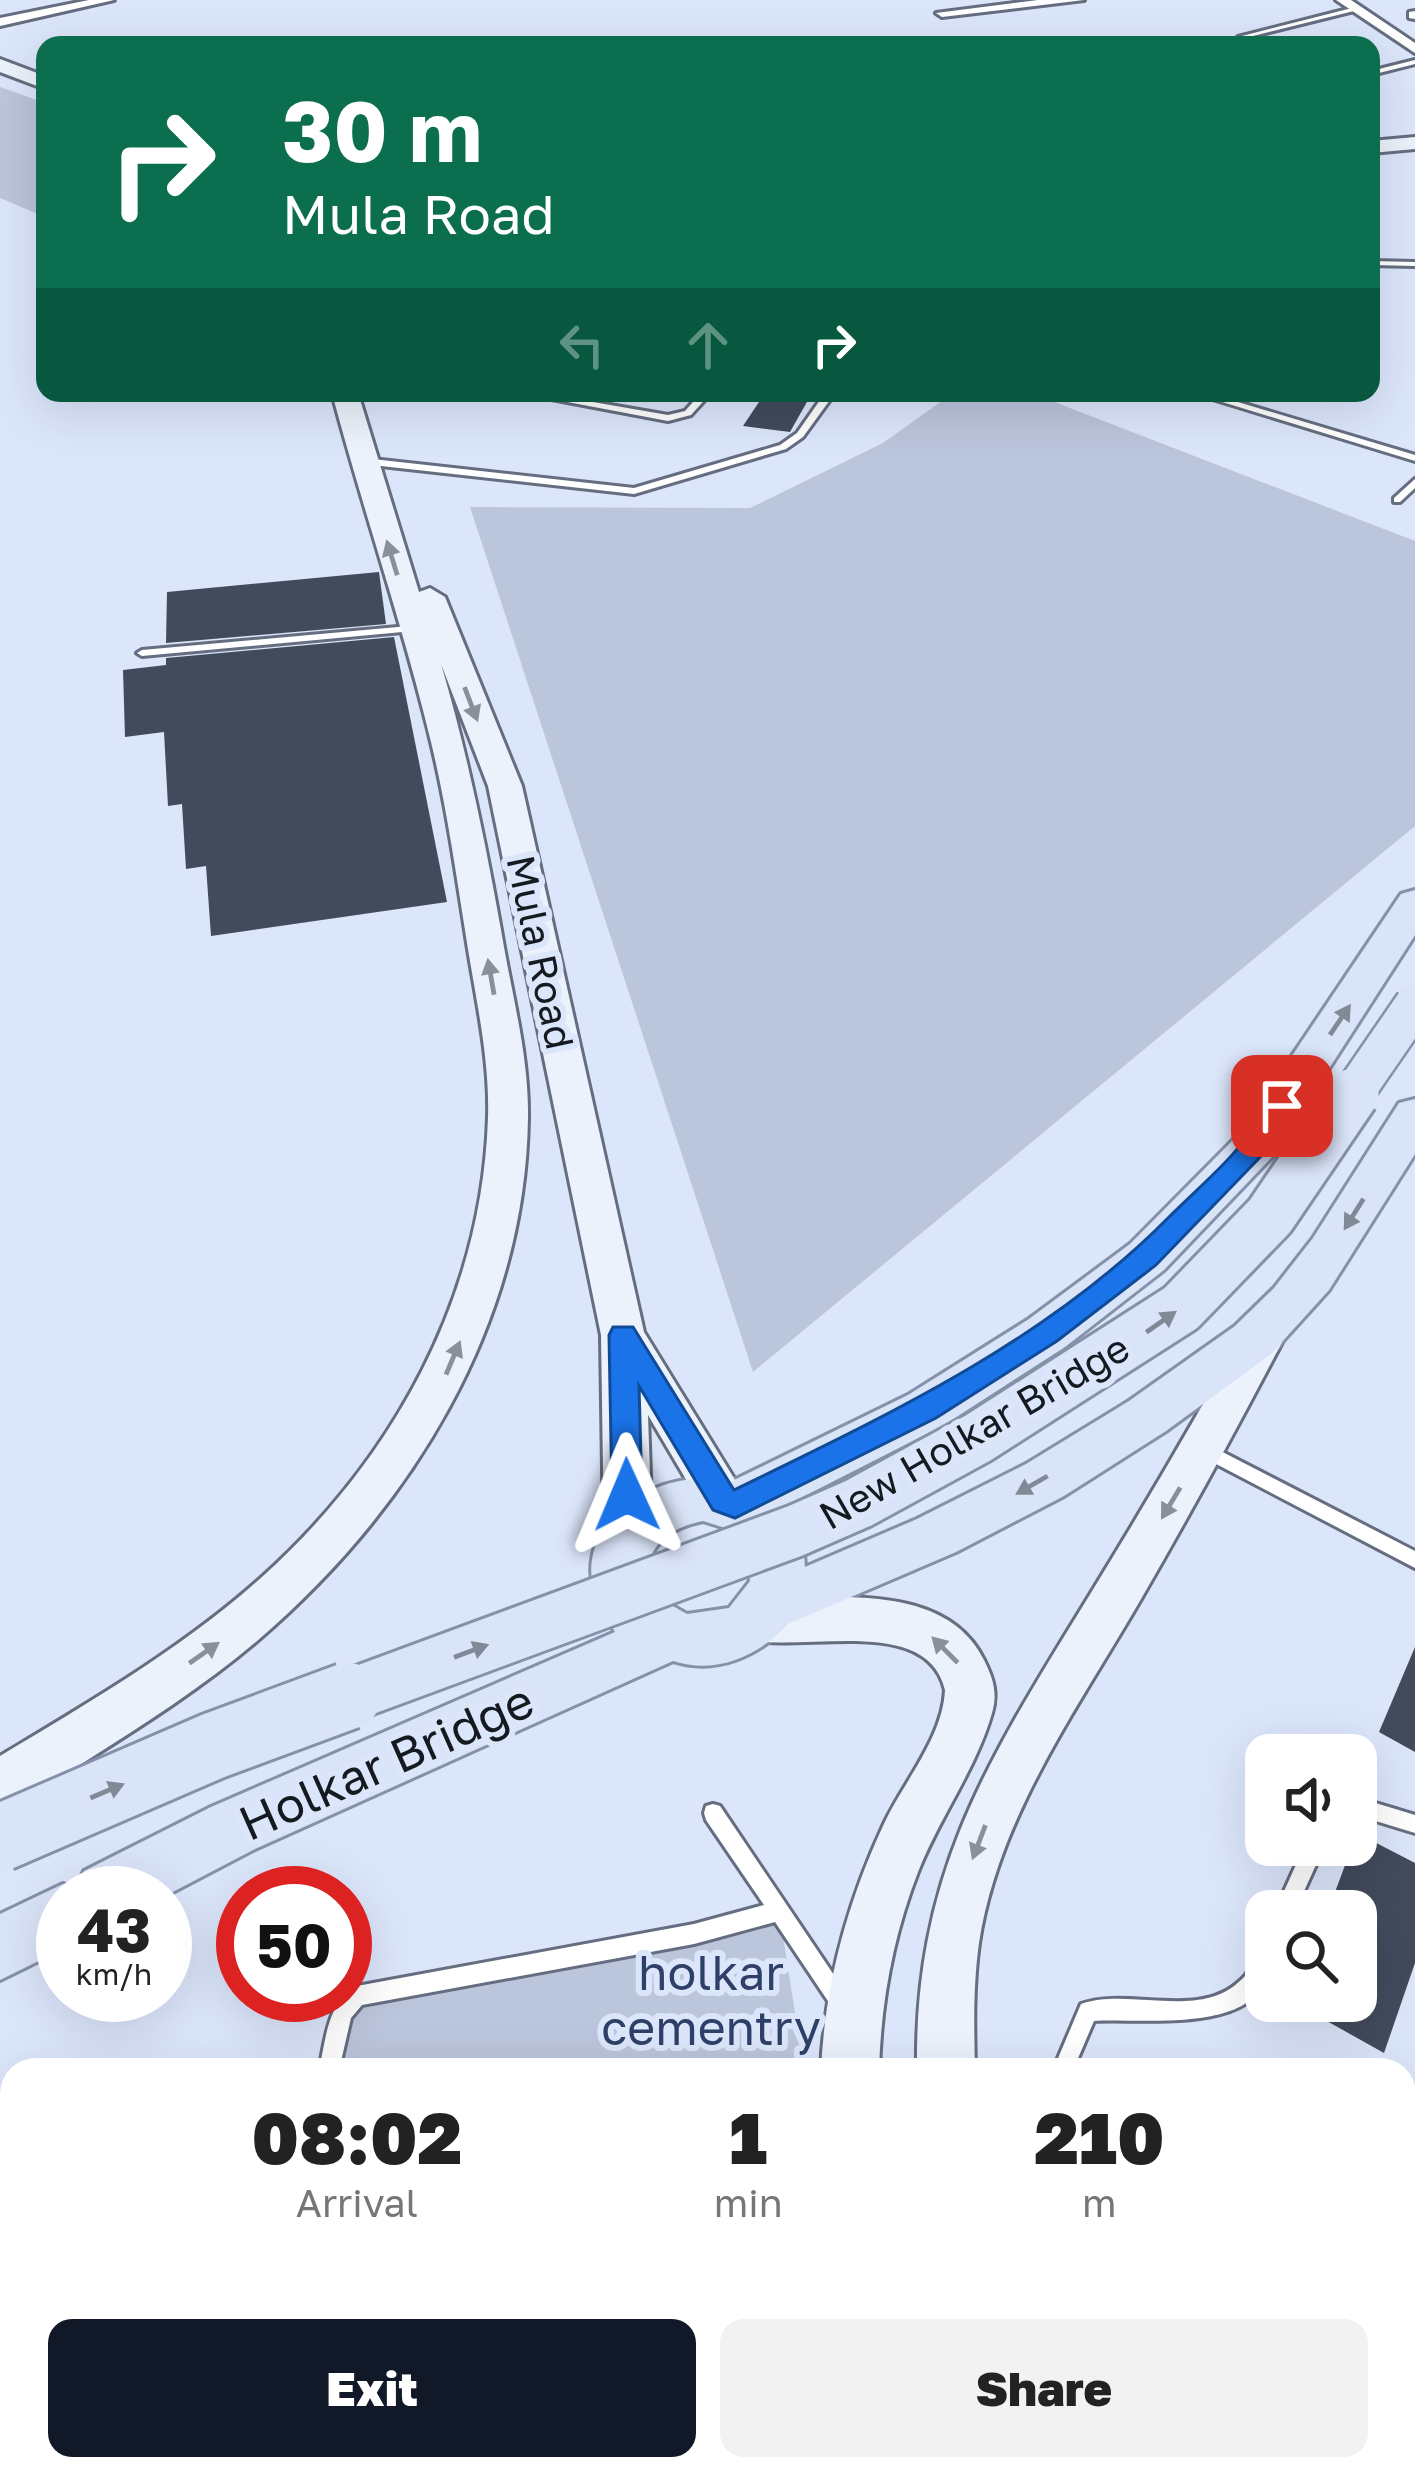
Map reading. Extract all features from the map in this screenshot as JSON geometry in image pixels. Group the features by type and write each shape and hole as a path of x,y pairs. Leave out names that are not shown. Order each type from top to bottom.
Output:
{"main road":[{"path":"0,65 36,79"},
{"path":"1380,146 1415,143"},
{"name":"Mula Road","path":"0,1785 223,1640 300,1570 359,1507 428,1413 482,1279 506,1168 504,1048 427,627 375,462 349,402"},
{"name":"Mula Road","path":"371,402 375,462"},
{"name":"Mula Road","path":"427,627 505,786 623,1335 730,1503"},
{"path":"448,752 488,747"},
{"path":"628,1535 659,1507 680,1499 730,1503 926,1410 1047,1333 1147,1257 1256,1145 1415,903"},
{"name":"New Holkar Bridge","path":"0,1838 213,1746 795,1531 860,1503 978,1438 1135,1341 1221,1272 1270,1216 1415,1004"},
{"path":"946,2058 944,1972 962,1889 981,1834 1016,1763 1204,1449 1268,1328 1333,1248 1415,1114"},
{"path":"623,1335 628,1535 620,1554 623,1594 633,1611 669,1636 714,1640 762,1614 890,1560 1018,1493 1149,1417 1268,1328"},
{"path":"730,1503 768,1530 777,1548 778,1587 762,1614"},
{"path":"762,1614 890,1622 934,1636 965,1670 970,1696 960,1725 893,1862 865,1939 851,2045"},
{"name":"Holkar Bridge","path":"159,1866 233,1828 669,1636"}],"street":[{"path":"11,18 108,0"},
{"path":"942,14 1078,0"},
{"path":"1342,0 1415,49"}],"lane":[{"path":"1245,36 1356,9"},
{"path":"1380,62 1415,62"},
{"path":"1380,70 1396,64"},
{"path":"1380,263 1415,264"},
{"path":"576,402 668,418 688,413 698,402"},
{"path":"375,462 634,491 783,447 800,435 824,402"},
{"path":"1228,402 1415,458"},
{"path":"1397,500 1415,482"},
{"path":"142,653 427,627"},
{"path":"1204,1449 1415,1560"},
{"path":"1377,1812 1415,1823"},
{"path":"713,1813 779,1911 851,2045"},
{"path":"332,2058 342,2013 357,1996 694,1934 779,1911"},
{"path":"1068,2058 1088,2011 1122,2007 1212,2010 1245,1990"}],"green space":[{"path":"0,87 36,100 36,213 0,198"},
{"path":"940,402 1054,402 1415,541 1415,826 753,1372 470,507 750,508 883,443"},
{"name":"holkar cementry","path":"779,1911 802,2058 340,2058 342,2022 372,2022 372,2006"}],"building":[{"path":"759,402 807,402 790,432 743,426"},
{"path":"379,572 386,624 166,643 167,592"},
{"path":"394,637 447,902 211,936 206,866 186,869 182,804 168,806 164,732 125,737 123,670 166,665 166,658"},
{"path":"1415,1647 1415,1752 1379,1732"},
{"path":"1377,1843 1415,1863 1415,1963 1384,2053 1329,2022 1377,2022 1377,1890 1336,1890 1345,1866 1377,1866"}],"route":[{"path":"627,1495 623,1335 724,1501 735,1504 926,1410 1047,1333 1147,1257 1256,1145 1282,1106"}]}
